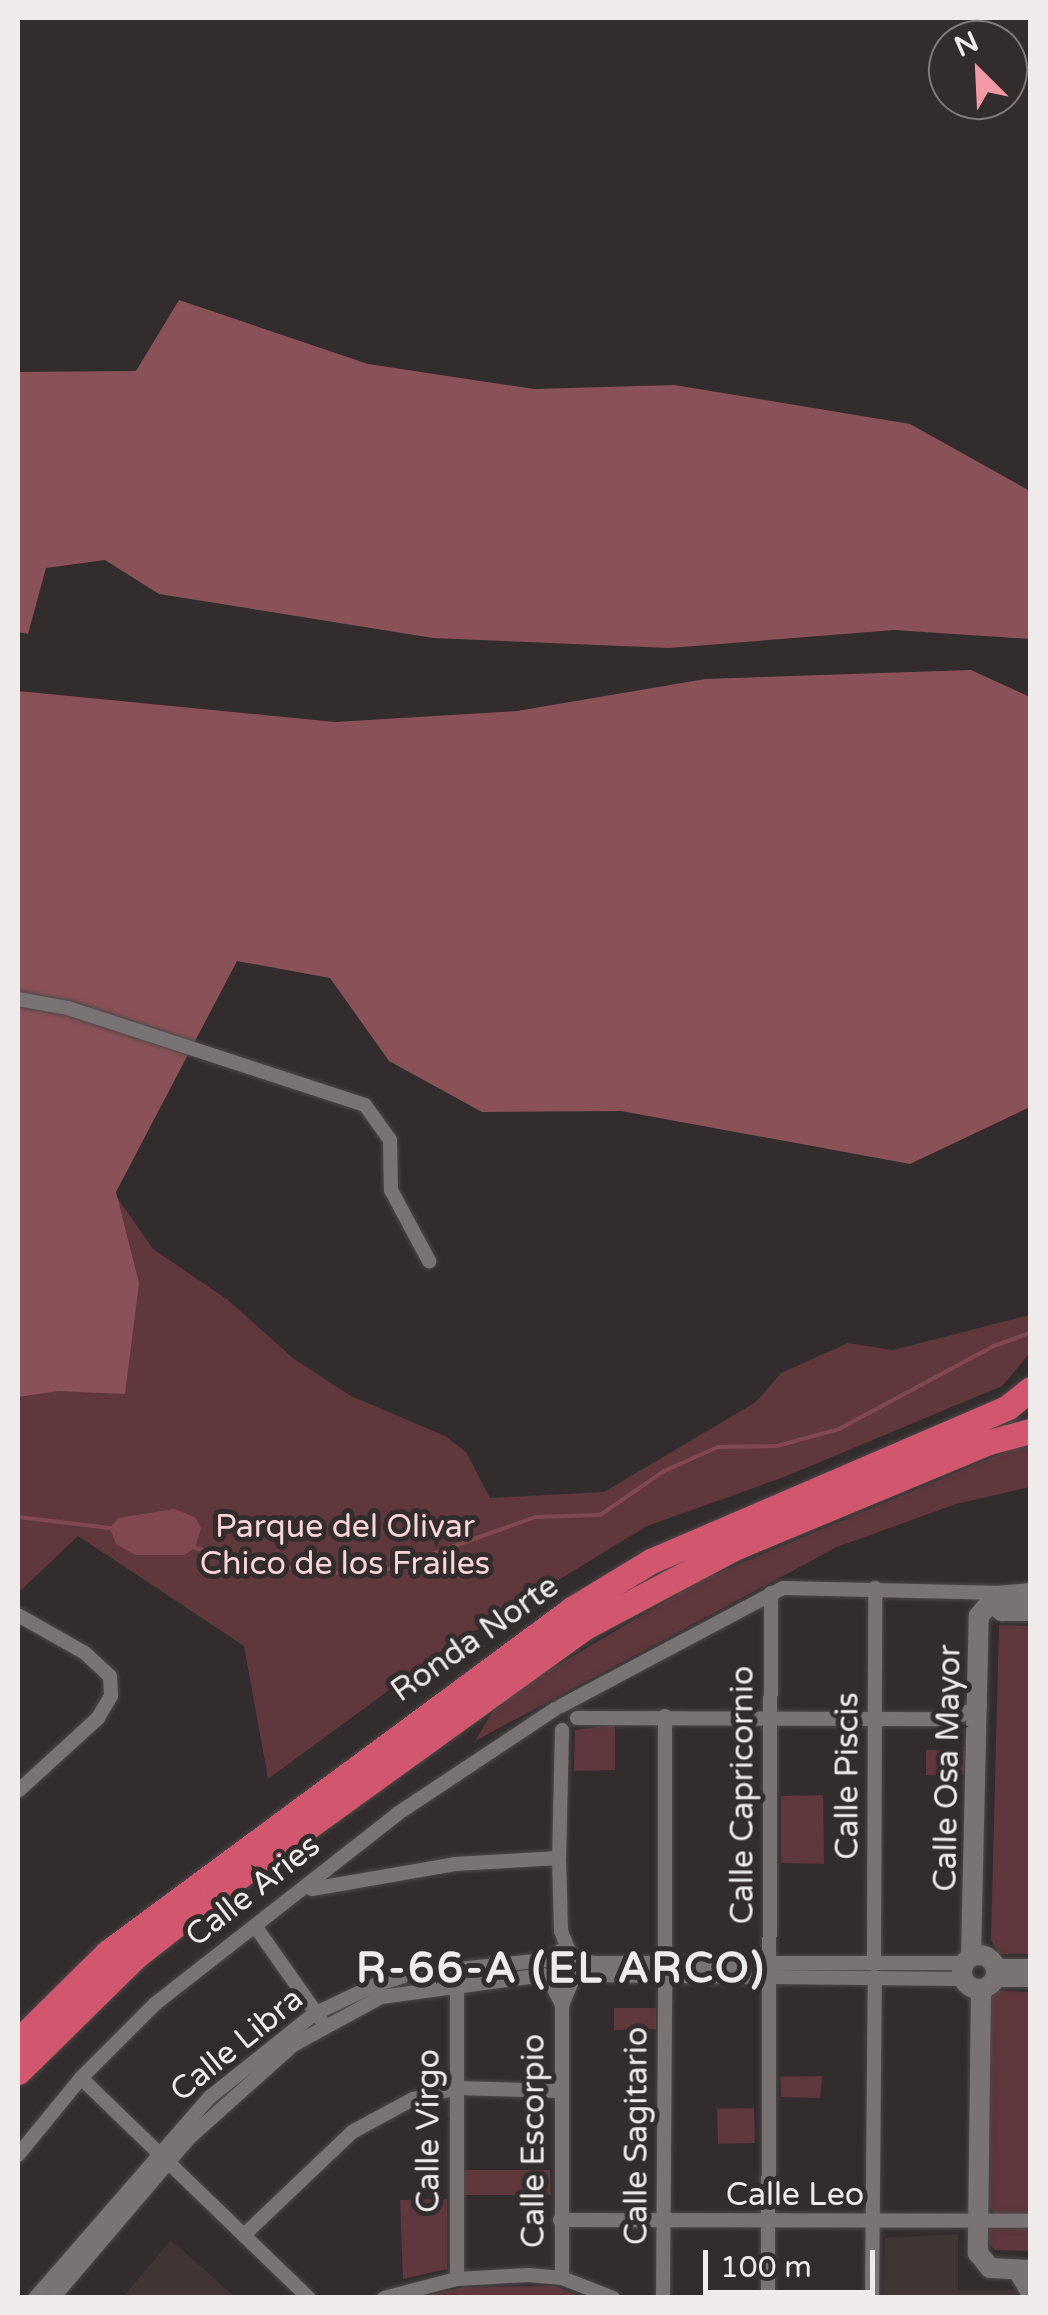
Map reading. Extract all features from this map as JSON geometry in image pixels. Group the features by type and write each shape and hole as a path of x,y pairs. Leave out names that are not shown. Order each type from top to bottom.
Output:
{"highway":[{"name":"Ronda Norte","path":"18,2040 108,1952 572,1609 652,1560 1008,1408 1030,1389"},
{"name":"Ronda Norte","path":"18,2072 135,1957 585,1627 734,1548 989,1442 1030,1432"}],"main road":[{"name":"Calle Aries","path":"1030,1593 998,1597 1002,1611 1030,1611"},
{"name":"Calle Osa Mayor","path":"998,1597 979,1616 977,2223 982,2261 1023,2270"}],"street":[{"path":"18,999 68,1008 365,1105 390,1140 392,1190 429,1261"},
{"name":"Calle Aries","path":"18,2156 80,2078 155,2004 308,1890 396,1814 558,1707 771,1593 806,1585 998,1597"},
{"name":"Calle Piscis","path":"872,2298 875,1588"},
{"name":"Calle Capricornio","path":"768,2298 771,1593"},
{"path":"18,1615 84,1654 110,1676 111,1696 98,1718 18,1791"},
{"path":"548,1968 562,1931 562,1730 577,1718 953,1718 980,1706"},
{"path":"562,1730 553,1724 558,1707 572,1707 577,1718"},
{"name":"Calle Sagitario","path":"663,2298 665,1716"},
{"path":"953,1718 980,1736"},
{"path":"308,1890 455,1864 559,1858"},
{"path":"255,1926 320,2019"},
{"path":"562,1931 574,1956 575,1978"},
{"path":"548,1968 574,1956 665,1968 978,1972 1030,1966"},
{"path":"548,1968 575,1978 665,1968"},
{"name":"Calle Libra","path":"36,2298 162,2158 320,2019 411,1974 548,1968"},
{"name":"Calle Libra","path":"320,2019 381,1997 548,1968"},
{"name":"Calle Escorpio","path":"548,1968 562,2005 562,2278"},
{"path":"978,1972 1030,1980"},
{"name":"Calle Escorpio","path":"562,2005 575,1978"},
{"name":"Calle Virgo","path":"457,1982 457,2278"},
{"path":"80,2078 309,2298"},
{"path":"244,2235 352,2132 414,2099 456,2088 562,2091"},
{"name":"Calle Libra","path":"52,2298 162,2158"},
{"name":"Calle Leo","path":"560,2220 1030,2221"},
{"path":"1023,2270 1030,2297"},
{"path":"384,2298 457,2278 562,2278 613,2298"}],"shaded area":[{"path":"179,300 368,364 534,389 674,385 910,424 1030,491 1030,639 894,630 669,648 433,638 159,594 105,560 46,568 28,634 18,632 18,372 136,371"},
{"path":"971,670 1030,697 1030,1107 910,1164 621,1111 482,1112 389,1061 330,978 237,961 116,1192 139,1283 125,1394 58,1391 18,1397 18,691 335,722 517,711 705,679"},
{"path":"174,1509 195,1517 201,1528 195,1548 184,1555 135,1555 116,1544 110,1528 118,1518"},
{"path":"958,2234 958,2290 1019,2290 1019,2297 883,2298 885,2238"},
{"path":"171,2240 235,2297 123,2297"}],"green space":[{"name":"Parque del Olivar Chico de los Frailes","path":"18,1138 102,1176 153,1249 228,1300 294,1359 351,1396 445,1436 466,1452 490,1498 604,1492 756,1402 781,1373 848,1343 893,1350 1030,1315 1030,1353 1002,1386 784,1477 647,1526 445,1649 268,1779 244,1646 78,1536 18,1593"},
{"path":"1030,1447 1030,1487 956,1504 837,1547 475,1741 493,1711 538,1677 701,1580 1012,1449"},
{"path":"999,1625 1030,1626 1030,1954 999,1954 991,1940"},
{"path":"615,1725 615,1770 574,1771 575,1730"},
{"path":"926,1750 969,1751 969,1775 926,1775"},
{"path":"823,1795 824,1864 781,1863 781,1796"},
{"path":"999,1991 1030,1992 1030,2215 999,2215 988,2208 988,2000"},
{"path":"614,2008 656,2008 656,2029 614,2030"},
{"path":"822,2076 820,2098 781,2097 780,2077"},
{"path":"754,2108 755,2143 718,2144 717,2109"},
{"path":"463,2170 550,2170 551,2195 463,2195"},
{"path":"447,2199 447,2269 403,2279 400,2200"},
{"path":"990,2226 1030,2226 1030,2251 995,2250 988,2243"},
{"path":"555,2286 582,2297 421,2297 463,2287"}],"waterway":[{"path":"195,1548 271,1566 350,1574 390,1569 535,1517 600,1515 664,1471 718,1447 777,1446 839,1429 994,1346 1030,1333"},
{"path":"18,1517 110,1528"}],"district":[{"name":"R-66-A (EL ARCO)","path":"561,1969"}]}
